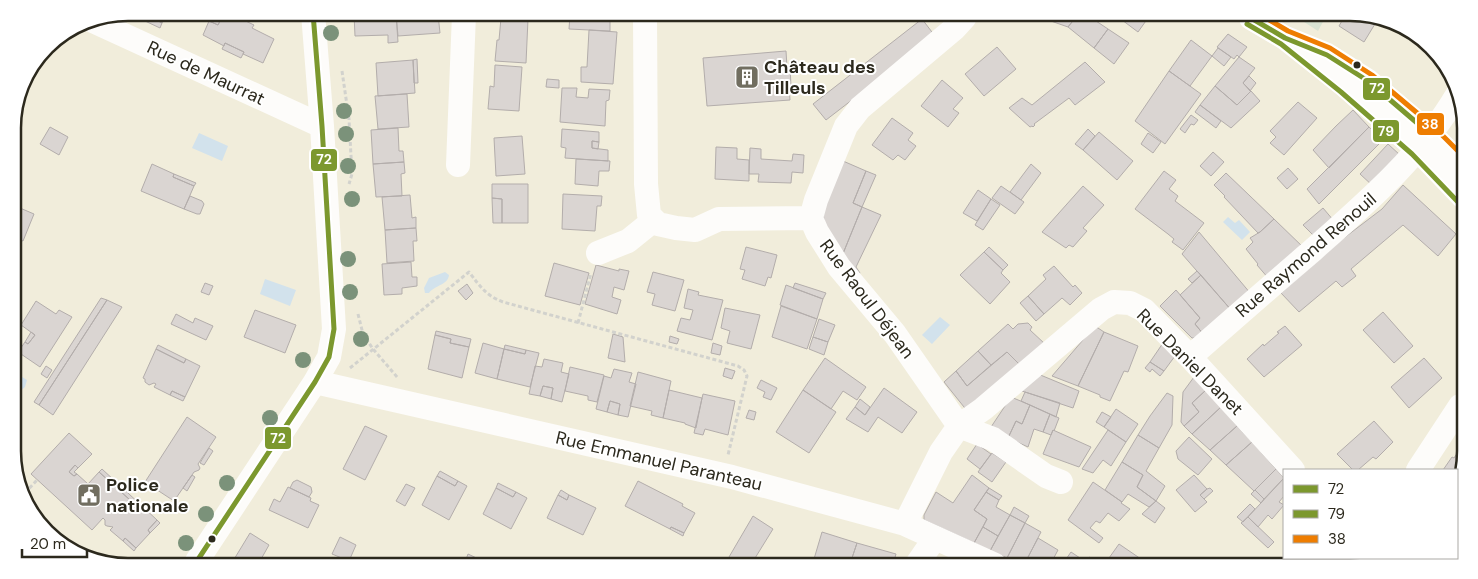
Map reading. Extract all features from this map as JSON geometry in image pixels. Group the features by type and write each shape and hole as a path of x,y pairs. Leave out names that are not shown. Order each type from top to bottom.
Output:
{"street":[{"path":"199,558 315,382 329,357 334,329 314,21"},
{"path":"458,165 464,21"},
{"path":"645,21 646,184 648,215 658,224 695,230 719,219 811,218 816,200 846,126 860,108 962,21"},
{"path":"1256,21 1285,38 1327,55 1368,81 1424,142 1457,189"},
{"name":"Rue de Maurrat","path":"102,25 322,126"},
{"name":"Rue Raymond Renouil","path":"1190,357 1371,199 1424,142 1445,116 1453,102"},
{"path":"1424,142 1457,163"},
{"name":"Rue Raoul Déjean","path":"811,218 817,232 839,267 895,334 959,426"},
{"path":"598,253 628,241 654,220"},
{"name":"Rue Daniel Danet","path":"959,426 983,409 1101,309 1114,302 1130,303 1144,310 1190,357 1292,469"},
{"name":"Rue Emmanuel Paranteau","path":"315,382 723,475 906,524 980,558"},
{"path":"1419,469 1457,411"},
{"path":"906,524 941,452 959,426 993,439 1046,476 1061,482"},
{"path":"921,558 935,538"}],"path":[{"path":"578,323 582,303 598,253"},
{"path":"373,349 469,272 491,297 514,306 738,366 744,370 747,376 723,475"},
{"path":"29,489 37,480"}],"green space":[{"path":"1303,21 1323,21 1318,31"}],"shaded area":[{"path":"199,133 228,146 222,161 192,148"},
{"path":"1228,217 1235,223 1239,220 1250,232 1242,240 1223,222"},
{"path":"445,272 449,275 446,281 429,293 425,293 424,288 429,278"},
{"path":"265,279 296,290 290,306 260,294"},
{"path":"940,317 950,325 932,344 922,335"},
{"path":"21,376 27,380 25,387 21,390"}],"building":[{"path":"145,21 158,21 162,23 160,28"},
{"path":"209,21 220,21 218,25"},
{"path":"209,21 218,25 220,21 246,21 254,25 252,28 274,39 263,63 225,43 224,46 203,35"},
{"path":"354,21 396,21 398,42 388,43 388,35 355,36"},
{"path":"397,21 439,21 440,33 398,36"},
{"path":"501,21 528,21 526,63 495,61 497,40 499,40"},
{"path":"570,21 610,21 610,31 569,29"},
{"path":"919,21 924,21 935,36 826,120 813,104"},
{"path":"1051,21 1073,21 1068,27"},
{"path":"1073,21 1096,21 1108,29 1094,48 1068,27"},
{"path":"1123,21 1146,21 1138,32"},
{"path":"1342,21 1375,24 1364,42 1339,26"},
{"path":"1108,29 1129,43 1114,64 1094,48"},
{"path":"589,30 617,32 613,84 581,82 581,67 587,67"},
{"path":"1228,34 1247,47 1239,57 1237,55 1234,59 1217,47"},
{"path":"1191,40 1212,56 1190,86 1169,71"},
{"path":"225,43 244,52 241,58 222,49"},
{"path":"997,47 1016,69 984,96 965,74"},
{"path":"1218,48 1231,57 1224,66 1212,56"},
{"name":"Château des Tilleuls","path":"786,51 787,67 790,67 790,100 707,106 703,58"},
{"path":"1239,57 1255,68 1243,83 1251,91 1237,105 1215,86"},
{"path":"417,59 418,83 414,83 413,60"},
{"path":"413,60 415,93 378,96 376,63"},
{"path":"1085,62 1105,82 1075,105 1069,98 1034,124 1033,127 1030,127 1009,108 1022,98 1032,105"},
{"path":"495,65 522,67 519,111 488,109 490,86 494,87"},
{"path":"1169,71 1201,94 1165,144 1135,121"},
{"path":"1249,76 1256,83 1250,91 1243,83"},
{"path":"547,79 559,80 559,88 546,87"},
{"path":"942,80 963,98 953,109 959,113 948,127 921,106"},
{"path":"1215,86 1237,105 1251,91 1260,101 1231,128 1200,105"},
{"path":"562,88 577,88 576,97 588,98 589,89 610,90 609,100 606,101 605,126 560,122"},
{"path":"407,94 409,127 378,129 375,96"},
{"path":"1298,102 1317,118 1284,155 1270,143 1276,137 1270,131"},
{"path":"1200,105 1221,121 1216,128 1195,112"},
{"path":"1353,110 1369,127 1329,168 1313,150"},
{"path":"1191,115 1198,120 1194,125 1191,124 1185,133 1180,129"},
{"path":"892,118 913,133 908,140 916,146 905,160 898,155 893,160 872,145"},
{"path":"50,127 68,137 59,155 40,144"},
{"path":"1369,127 1383,140 1319,204 1307,189"},
{"path":"398,128 399,151 403,151 404,162 373,164 371,130"},
{"path":"562,129 599,132 599,142 592,141 592,148 608,150 608,161 565,158 566,148 561,147"},
{"path":"1088,129 1095,136 1083,150 1075,144"},
{"path":"1099,132 1133,161 1117,180 1083,150"},
{"path":"1148,133 1161,142 1153,153 1141,144"},
{"path":"522,136 525,174 496,176 494,138"},
{"path":"592,141 599,142 598,149 592,148"},
{"path":"1388,144 1400,155 1373,186 1360,174"},
{"path":"716,147 737,148 737,159 749,160 749,181 715,179"},
{"path":"750,148 761,149 761,159 792,161 793,154 804,155 803,173 792,172 791,183 758,182 759,174 749,174"},
{"path":"1213,152 1224,162 1211,176 1200,166"},
{"path":"576,159 610,161 609,171 599,171 598,186 575,184"},
{"path":"843,161 866,171 853,203 862,207 842,256 825,231 823,212"},
{"path":"404,162 405,173 401,174 402,196 376,197 373,164"},
{"path":"152,164 174,174 173,177 194,186 184,209 141,191"},
{"path":"1031,164 1041,173 1021,200 1010,192"},
{"path":"1288,168 1298,179 1287,189 1277,178"},
{"path":"866,171 876,175 862,207 853,203"},
{"path":"1164,171 1176,180 1169,189 1178,196 1175,201 1204,223 1183,250 1172,242 1174,239 1135,209"},
{"path":"1226,173 1274,219 1260,232 1258,233 1214,185"},
{"path":"174,174 196,183 194,186 173,177"},
{"path":"492,184 528,184 528,223 502,223 502,199 492,198"},
{"path":"1403,185 1456,234 1438,256 1403,225 1351,269 1356,276 1342,287 1336,281 1299,312 1281,293 1340,241 1382,209"},
{"path":"1001,186 1024,202 1015,214 992,198"},
{"path":"1083,186 1104,205 1083,228 1087,231 1073,247 1069,245 1066,248 1042,232"},
{"path":"978,190 991,199 977,221 963,213"},
{"path":"563,194 602,196 601,206 597,206 595,231 562,229"},
{"path":"410,195 412,218 416,217 416,228 385,230 382,197"},
{"path":"190,196 202,201 204,204 200,214 184,209"},
{"path":"492,198 502,199 502,223 493,223"},
{"path":"991,199 1000,205 983,230 975,225"},
{"path":"862,207 881,215 856,267 860,273 857,277 842,256"},
{"path":"21,208 34,214 23,241 21,240"},
{"path":"1323,208 1334,221 1316,238 1303,225"},
{"path":"1274,219 1305,249 1269,279 1246,249 1253,242 1250,238 1260,232"},
{"path":"416,228 417,241 413,241 414,261 387,263 385,230"},
{"path":"1199,232 1251,294 1232,311 1182,254"},
{"path":"746,247 777,255 771,278 768,277 765,286 742,279 745,270 740,269"},
{"path":"989,247 1008,265 1003,270 984,252"},
{"path":"984,252 1003,270 1001,273 1010,282 990,304 960,275"},
{"path":"411,262 412,277 417,277 417,286 402,288 402,294 384,295 382,264"},
{"path":"554,263 589,273 580,305 545,296"},
{"path":"596,265 619,271 619,269 629,271 624,290 614,287 612,297 621,300 617,314 585,304"},
{"path":"1054,266 1073,287 1075,285 1082,293 1070,305 1062,298 1044,314 1028,296 1046,279 1043,275"},
{"path":"1197,271 1201,275 1192,283 1188,279"},
{"path":"653,272 684,280 675,311 652,305 655,294 647,292"},
{"path":"1201,275 1232,311 1204,335 1195,324 1200,318 1180,295"},
{"path":"205,283 213,286 209,295 201,292"},
{"path":"795,283 826,293 823,299 793,288"},
{"path":"467,284 473,293 466,300 458,291"},
{"path":"786,285 823,299 817,319 780,305"},
{"path":"688,289 699,292 698,295 723,300 712,340 677,331 681,318 690,320 693,310 684,308"},
{"path":"1176,290 1200,318 1195,324 1204,335 1192,338 1160,306"},
{"path":"1028,296 1044,314 1036,321 1020,303"},
{"path":"101,298 107,300 39,405 34,402"},
{"path":"107,300 122,307 53,415 39,405"},
{"path":"36,301 56,314 59,310 72,317 40,367 21,354 21,348 25,342 28,344 35,335 21,325"},
{"path":"781,306 817,319 807,349 772,337"},
{"path":"725,308 760,315 751,349 727,343 730,331 721,328"},
{"path":"255,310 296,325 285,353 244,337"},
{"path":"1383,312 1413,346 1394,363 1363,330"},
{"path":"176,314 193,323 195,318 213,326 206,340 171,324"},
{"path":"819,319 835,325 828,342 813,337"},
{"path":"1028,323 1032,327 1030,330 1045,344 1021,366 1007,352 991,365 978,351 1008,324 1013,329 1018,324"},
{"path":"1095,326 1104,332 1078,386 1052,376"},
{"path":"1285,326 1302,345 1264,377 1247,359"},
{"path":"436,331 471,339 469,347 450,343 451,339 435,335"},
{"path":"31,332 35,335 28,344 25,342"},
{"path":"1104,332 1138,346 1128,372 1124,371 1110,401 1078,386"},
{"path":"613,334 623,337 625,362 608,358"},
{"path":"435,335 451,339 450,343 469,347 462,378 428,369"},
{"path":"670,336 679,339 677,344 669,342"},
{"path":"813,337 828,342 824,355 809,349"},
{"path":"483,343 504,349 497,379 475,373"},
{"path":"713,343 722,346 720,355 711,353"},
{"path":"1163,343 1175,356 1164,371 1150,362"},
{"path":"158,345 186,359 184,363 156,349"},
{"path":"505,345 526,350 525,354 504,349"},
{"path":"156,349 184,363 186,359 200,366 185,397 172,391 170,395 154,387 156,384 149,385 145,382 143,378"},
{"path":"504,349 525,354 526,350 539,353 530,387 497,379"},
{"path":"978,351 991,365 967,386 956,371"},
{"path":"1007,352 1021,366 968,412 944,382 956,371 967,386"},
{"path":"825,358 866,387 857,400 843,391 831,409 803,390"},
{"path":"1424,358 1442,378 1409,408 1391,387"},
{"path":"544,359 563,363 561,372 569,374 562,402 551,399 553,388 543,386 540,396 529,394 535,366 542,367"},
{"path":"1150,362 1164,371 1160,376 1152,369 1150,372 1145,368"},
{"path":"46,366 52,370 47,378 41,374"},
{"path":"570,367 604,375 597,402 588,400 588,396 565,391"},
{"path":"725,368 735,371 732,379 723,376"},
{"path":"614,369 632,373 629,382 636,384 628,417 618,415 620,404 610,401 607,412 596,409 604,376 611,378"},
{"path":"638,372 671,381 663,418 651,415 652,411 630,406"},
{"path":"1038,374 1079,391 1073,408 1019,390"},
{"path":"1194,377 1206,390 1192,403 1199,412 1184,426 1181,422 1183,392"},
{"path":"761,380 777,388 771,400 763,397 765,392 757,388"},
{"path":"543,386 553,388 551,399 540,396"},
{"path":"884,388 917,412 902,433 878,417 868,432 846,419 855,407 865,415"},
{"path":"669,390 702,398 696,428 685,423 663,418"},
{"path":"803,390 836,412 809,453 776,432"},
{"path":"1206,390 1221,407 1192,434 1184,426 1199,412 1192,403"},
{"path":"172,391 185,397 183,401 170,395"},
{"path":"1025,392 1060,403 1056,417 1021,401"},
{"path":"1167,393 1173,396 1172,425 1159,448 1138,435"},
{"path":"703,394 735,401 728,435 705,429 703,435 694,433"},
{"path":"1011,397 1030,405 1022,424 1016,421 1008,438 991,427"},
{"path":"860,399 870,407 865,415 855,407"},
{"path":"610,401 620,404 618,415 607,412"},
{"path":"1030,405 1050,414 1043,432 1034,429 1028,447 1008,438 1016,421 1022,424"},
{"path":"1221,407 1237,426 1210,450 1192,434"},
{"path":"1116,409 1138,424 1126,442 1104,427"},
{"path":"749,410 756,412 754,420 746,418"},
{"path":"1102,412 1111,417 1104,427 1096,422"},
{"path":"1050,414 1059,418 1051,435 1043,432"},
{"path":"187,417 216,437 198,464 199,470 194,472 174,501 145,482"},
{"path":"1374,421 1393,442 1376,459 1373,457 1359,469 1352,469 1337,454"},
{"path":"365,426 387,436 365,480 343,469"},
{"path":"1237,426 1252,442 1226,465 1210,450"},
{"path":"1053,430 1091,447 1079,467 1043,454"},
{"path":"1108,430 1126,442 1111,466 1103,460 1093,473 1082,469"},
{"name":"Police nationale","path":"69,433 92,454 78,468 75,465 69,472 74,476 77,474 88,484 99,472 140,509 142,506 157,520 148,530 150,533 136,548 125,538 123,541 110,530 113,527 105,525 103,518 92,530 31,474"},
{"path":"1138,435 1159,448 1146,471 1165,486 1156,501 1137,487 1143,475 1122,462"},
{"path":"1189,437 1212,459 1198,475 1178,459 1176,451"},
{"path":"1252,442 1276,469 1254,491 1226,465"},
{"path":"977,444 991,454 980,469 967,459"},
{"path":"209,448 213,451 204,465 200,463"},
{"path":"992,453 1006,462 992,482 978,472"},
{"path":"1457,454 1455,469 1444,469 1452,457 1454,458"},
{"path":"1122,462 1143,475 1137,487 1156,501 1149,507 1128,494 1122,502 1105,490"},
{"path":"75,465 78,468 74,472 77,474 74,476 69,472"},
{"path":"102,469 142,506 140,509 99,472"},
{"path":"1276,469 1283,477 1264,499 1255,490"},
{"path":"440,471 458,481 455,486 437,476"},
{"path":"192,475 195,477 187,491 183,488"},
{"path":"972,475 989,488 974,510 987,519 974,543 924,520 924,515 936,492 953,503"},
{"path":"1194,475 1207,489 1200,495 1207,502 1195,512 1176,490"},
{"path":"437,476 455,486 458,481 467,486 449,520 422,505"},
{"path":"1283,479 1283,497 1279,502 1283,506 1272,519 1268,515 1258,527 1248,517"},
{"path":"297,480 311,487 312,492 309,497 290,488 293,482"},
{"path":"638,481 683,504 682,506 695,513 684,533 671,527 670,529 625,506"},
{"path":"1093,482 1130,509 1119,521 1108,513 1100,523 1096,521 1090,528 1103,538 1099,543 1068,520"},
{"path":"498,483 516,492 513,497 496,488"},
{"path":"406,484 415,488 405,506 396,501"},
{"path":"288,487 311,498 310,501 319,505 308,528 269,510 274,499 280,502"},
{"path":"496,488 513,497 516,492 527,498 511,529 483,514"},
{"path":"989,488 1002,496 999,500 986,492"},
{"path":"1210,488 1213,491 1204,499 1200,495"},
{"path":"561,490 569,495 567,500 558,495"},
{"path":"1255,490 1264,499 1261,503 1251,494"},
{"path":"986,492 999,500 996,507 1010,515 998,536 983,527 987,519 974,510"},
{"path":"558,495 567,500 569,495 596,508 583,535 547,518"},
{"path":"1156,501 1165,508 1155,523 1142,514"},
{"path":"1250,504 1255,509 1243,522 1237,517"},
{"path":"1014,507 1029,516 1025,523 1010,515"},
{"path":"1010,515 1025,523 1007,558 990,551"},
{"path":"753,516 773,529 755,558 729,557"},
{"path":"1248,517 1274,542 1268,548 1241,523"},
{"path":"157,520 160,523 150,533 148,530"},
{"path":"1025,523 1041,532 1028,558 1007,558"},
{"path":"671,527 684,533 683,536 670,529"},
{"path":"983,527 998,536 990,551 974,543"},
{"path":"822,532 857,543 852,558 814,558"},
{"path":"250,533 269,545 262,558 235,558"},
{"path":"340,537 356,545 350,558 342,558 332,554"},
{"path":"125,538 136,548 134,551 123,541"},
{"path":"1038,538 1058,550 1054,558 1028,558"},
{"path":"857,543 896,554 895,558 852,558"},
{"path":"1119,544 1140,558 1109,558"},
{"path":"1071,552 1080,558 1067,558"},
{"path":"468,554 476,558 466,558"}],"transit line":[{"name":"72","path":"199,558 315,382 329,357 334,329 314,21"},
{"name":"72","path":"1256,21 1285,38 1327,55 1368,81 1430,134"},
{"name":"38","path":"1271,21 1288,31 1330,48 1372,75 1435,128 1457,150"},
{"name":"79","path":"1247,24 1281,44 1341,92 1412,154 1457,201"}],"place":[{"name":"Château des Tilleuls","path":"747,77"},
{"name":"Police nationale","path":"89,495"}]}
